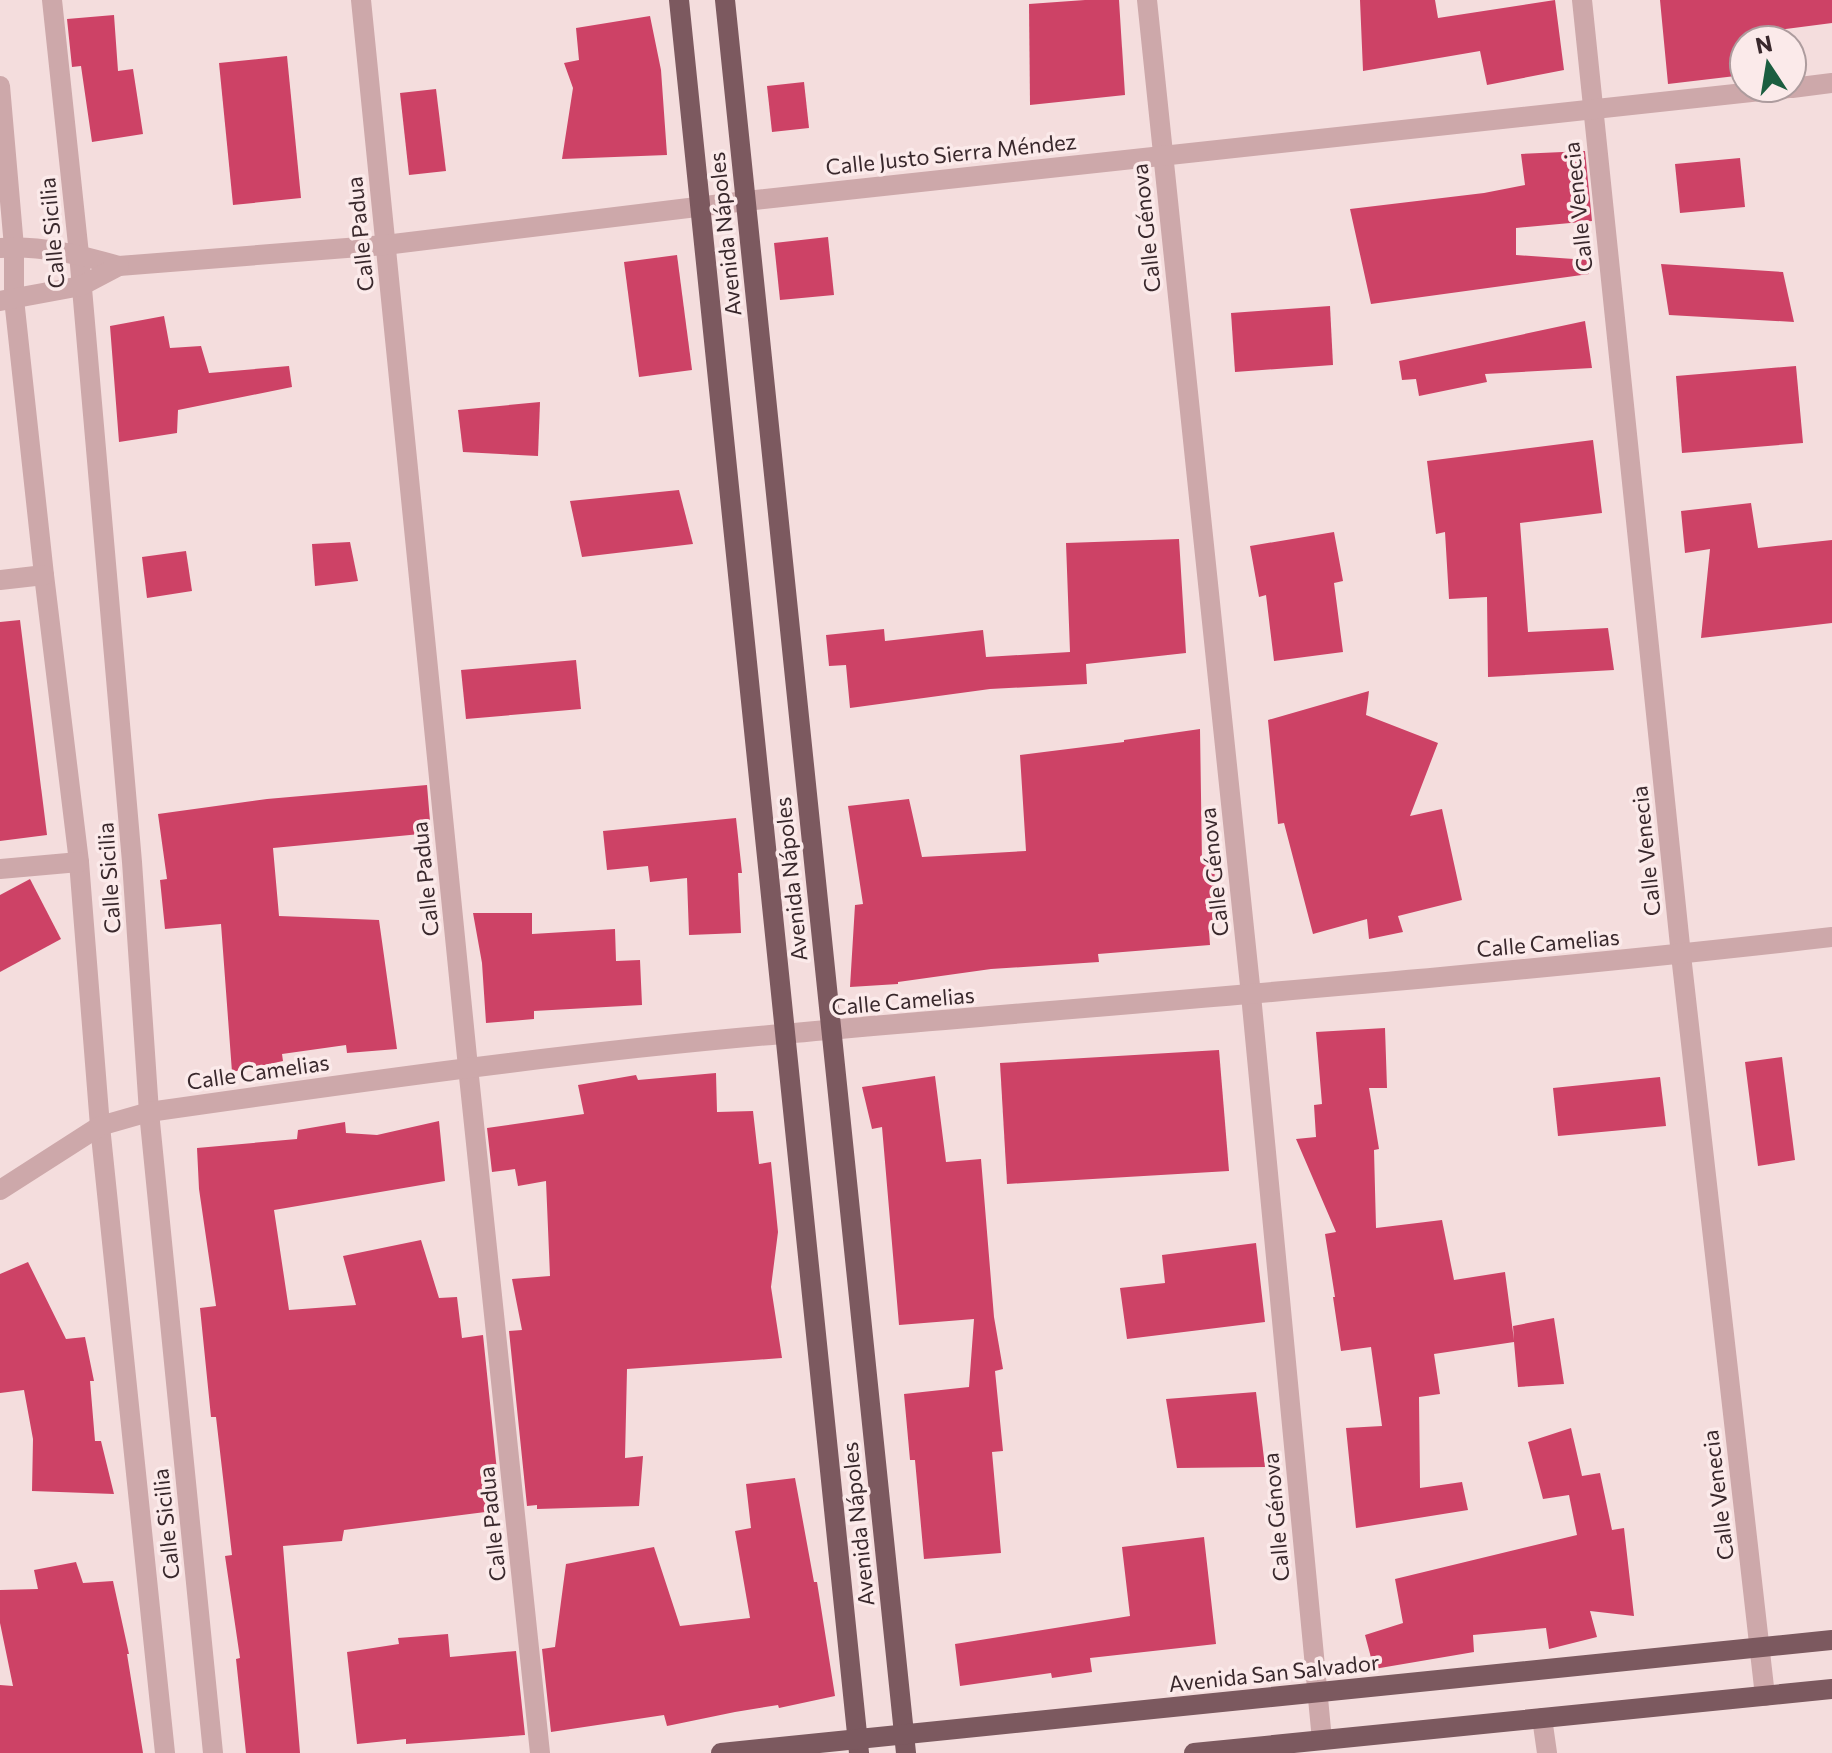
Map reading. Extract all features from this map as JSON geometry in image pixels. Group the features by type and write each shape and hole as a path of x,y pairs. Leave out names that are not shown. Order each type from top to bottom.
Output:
{"main road":[{"name":"Avenida Nápoles","path":"679,0 858,1746"},
{"name":"Avenida Nápoles","path":"725,0 905,1744"},
{"name":"Avenida San Salvador","path":"721,1753 905,1744 1317,1693 1832,1640"},
{"path":"1194,1753 1832,1689"}],"street":[{"name":"Calle Sicilia","path":"52,0 79,254 132,862 149,1112 213,1753"},
{"name":"Calle Padua","path":"361,0 540,1753"},
{"name":"Calle Génova","path":"1147,0 1251,995 1322,1740"},
{"name":"Calle Venecia","path":"1582,0 1681,955 1765,1696"},
{"name":"Calle Justo Sierra Méndez","path":"1808,86 1832,83"},
{"name":"Calle Sicilia","path":"0,86 7,300 79,862 100,1126 165,1753"},
{"name":"Calle Justo Sierra Méndez","path":"7,248 79,254 119,266 385,245 1163,154 1728,95"},
{"name":"Calle Justo Sierra Méndez","path":"7,300 81,286 119,266"},
{"path":"0,580 44,575"},
{"path":"0,869 79,862"},
{"name":"Calle Camelias","path":"0,1190 100,1126 149,1112 468,1067 785,1033 1251,995 1681,955 1832,937"},
{"path":"1542,1718 1547,1753"}],"building":[{"path":"1119,0 1125,95 1030,105 1029,4"},
{"path":"1360,0 1435,0 1438,18 1555,0 1564,70 1487,85 1480,51 1363,71"},
{"path":"1660,0 1832,0 1832,23 1808,26 1728,24 1728,77 1668,84"},
{"path":"114,15 118,71 133,69 143,134 92,142 81,66 72,67 67,19"},
{"path":"650,16 661,70 667,155 562,159 573,88 564,63 579,60 576,28"},
{"path":"287,56 301,198 233,205 219,63"},
{"path":"804,82 809,128 772,132 767,86"},
{"path":"436,89 446,171 409,175 400,93"},
{"path":"1585,151 1592,221 1516,228 1516,255 1588,260 1589,274 1371,304 1350,209 1525,185 1521,154"},
{"path":"1740,158 1745,207 1680,213 1675,164"},
{"path":"828,237 834,295 780,300 774,243"},
{"path":"677,255 692,370 639,377 624,262"},
{"path":"1661,264 1783,272 1794,322 1669,315"},
{"path":"1330,306 1333,365 1235,372 1231,313"},
{"path":"164,316 170,348 201,346 209,373 289,366 292,387 178,410 177,433 119,442 110,326"},
{"path":"1585,321 1592,368 1485,374 1487,382 1419,396 1416,379 1402,380 1399,361"},
{"path":"1796,366 1803,443 1682,453 1676,376"},
{"path":"540,402 538,456 463,452 458,410"},
{"path":"1593,440 1602,513 1520,523 1528,632 1608,628 1614,670 1488,677 1487,597 1449,599 1445,532 1436,534 1427,461"},
{"path":"679,490 693,544 582,557 570,501"},
{"path":"1751,503 1758,548 1832,540 1832,623 1701,638 1710,549 1685,553 1681,511"},
{"path":"1334,532 1343,581 1334,583 1343,652 1274,661 1266,595 1259,597 1250,546"},
{"path":"1179,539 1186,653 1086,664 1087,684 990,689 850,708 846,665 829,666 826,635 884,629 885,641 983,630 986,657 1070,652 1066,543"},
{"path":"350,542 358,581 315,586 312,544"},
{"path":"186,551 192,591 147,598 142,557"},
{"path":"20,620 47,835 0,841 0,622"},
{"path":"576,660 581,709 466,719 461,670"},
{"path":"1369,691 1366,715 1438,743 1410,816 1442,809 1462,900 1398,916 1403,932 1369,939 1367,919 1313,934 1284,823 1278,824 1268,720"},
{"path":"1200,729 1202,862 1214,861 1217,930 1209,931 1210,945 1098,954 1099,962 991,969 898,984 850,987 855,905 863,904 848,806 909,799 922,857 1026,851 1020,755"},
{"path":"427,785 431,833 273,848 279,916 379,920 397,1049 347,1053 346,1045 282,1054 283,1061 232,1072 221,924 165,929 160,880 167,879 158,814 267,799"},
{"path":"736,818 742,873 738,873 741,933 689,935 687,878 650,882 648,866 607,870 603,831"},
{"path":"30,879 61,939 0,972 0,895"},
{"path":"473,913 532,913 532,934 615,929 616,961 640,960 642,1005 534,1011 534,1019 486,1023 482,963"},
{"path":"1385,1028 1387,1088 1369,1088 1379,1149 1374,1150 1376,1228 1442,1220 1454,1280 1505,1272 1514,1340 1513,1326 1554,1318 1564,1384 1518,1387 1514,1342 1434,1354 1440,1394 1419,1397 1420,1488 1462,1482 1468,1510 1356,1528 1346,1428 1382,1426 1371,1347 1341,1351 1325,1234 1336,1232 1296,1139 1316,1137 1314,1105 1322,1104 1316,1032"},
{"path":"1219,1050 1229,1171 1007,1184 1000,1063"},
{"path":"1782,1057 1795,1160 1758,1166 1745,1062"},
{"path":"716,1073 717,1112 753,1111 759,1164 771,1162 778,1232 771,1287 782,1358 627,1369 625,1458 643,1456 639,1506 537,1509 537,1505 527,1506 509,1331 522,1330 512,1279 550,1276 546,1181 518,1186 515,1169 492,1172 487,1128 584,1114 578,1085 636,1075 638,1080"},
{"path":"935,1076 946,1162 981,1159 994,1317 1003,1369 995,1371 1003,1451 992,1452 1001,1553 924,1559 915,1460 910,1460 904,1394 969,1387 974,1319 899,1325 882,1127 872,1129 862,1087"},
{"path":"1660,1077 1666,1126 1558,1136 1553,1088"},
{"path":"439,1121 445,1181 274,1210 289,1310 356,1305 343,1256 421,1240 439,1298 457,1297 462,1338 483,1335 501,1510 344,1530 342,1541 283,1546 300,1753 246,1753 236,1659 240,1658 225,1556 232,1555 216,1417 211,1417 200,1308 216,1306 199,1189 197,1148 297,1139 298,1130 345,1122 346,1133 377,1135"},
{"path":"1256,1243 1265,1322 1127,1339 1120,1288 1165,1283 1162,1255"},
{"path":"28,1262 66,1339 85,1337 94,1381 90,1381 95,1441 101,1441 114,1494 32,1491 33,1439 24,1390 0,1393 0,1274"},
{"path":"1256,1392 1265,1467 1177,1468 1166,1399"},
{"path":"1571,1428 1582,1476 1600,1473 1612,1530 1624,1528 1634,1616 1590,1611 1597,1637 1549,1649 1546,1628 1473,1635 1474,1652 1374,1669 1365,1635 1403,1623 1395,1579 1577,1535 1569,1495 1543,1499 1528,1442"},
{"path":"795,1478 814,1582 817,1582 835,1696 667,1726 664,1715 551,1732 542,1649 555,1647 566,1564 654,1547 680,1626 750,1618 735,1531 751,1528 746,1484"},
{"path":"1204,1537 1216,1644 1090,1658 1092,1672 1052,1678 1051,1673 960,1686 955,1644 1130,1616 1122,1547"},
{"path":"76,1562 83,1583 113,1581 129,1654 143,1753 0,1753 0,1685 13,1686 0,1623 0,1590 38,1589 34,1570"},
{"path":"448,1634 450,1657 516,1651 525,1735 406,1744 406,1739 357,1744 347,1652 399,1644 398,1638"}]}
